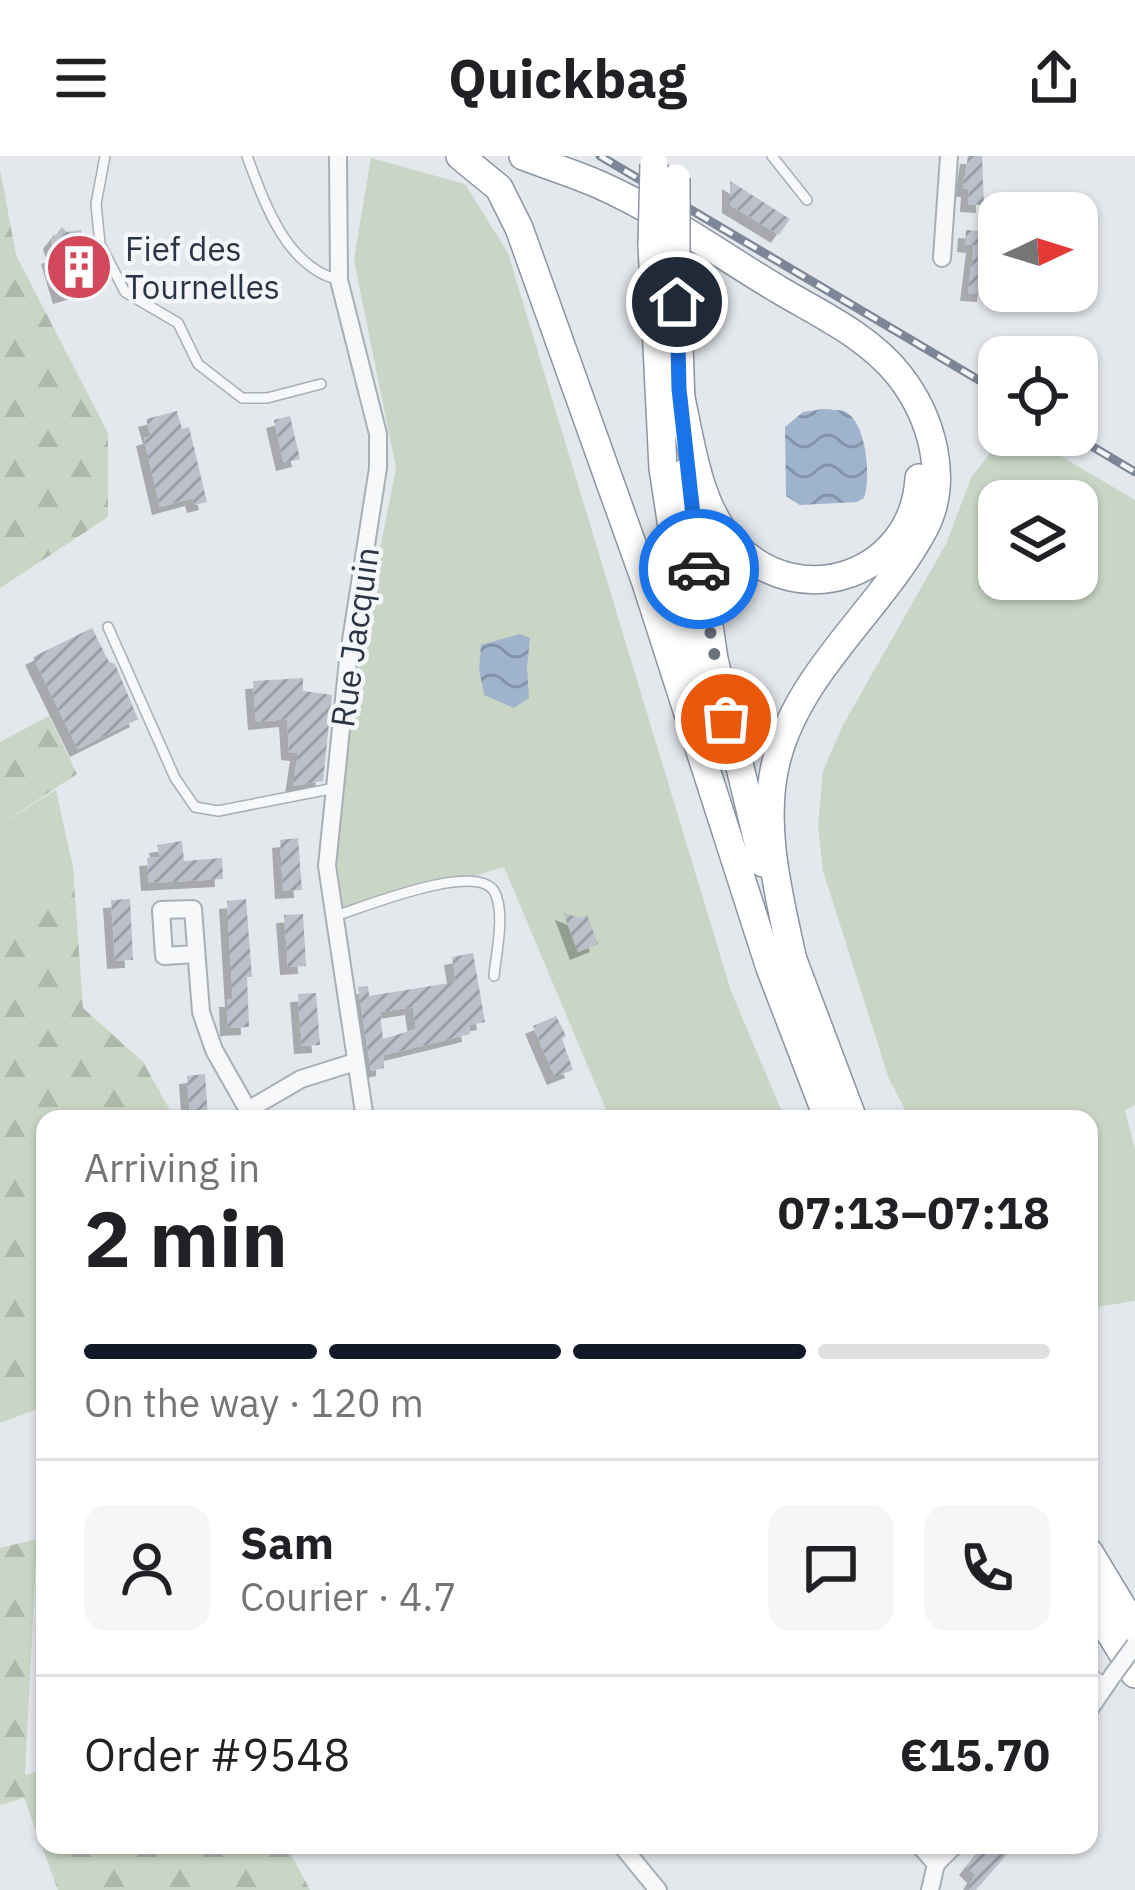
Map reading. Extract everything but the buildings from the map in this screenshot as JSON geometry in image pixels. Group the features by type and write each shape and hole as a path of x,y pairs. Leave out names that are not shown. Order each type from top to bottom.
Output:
{"highway":[{"path":"460,156 499,188 519,228 646,583 770,968 825,1110"},
{"path":"497,156 547,171 609,201 820,327 873,366 907,419 918,455 918,491 889,549 870,567 830,578 784,575 748,557 726,536 712,510 679,389"},
{"path":"523,156 603,186 861,339 898,374 926,422 936,475 925,527 805,696 778,754 772,835 794,965"},
{"path":"665,164 658,406 670,528 700,704 733,847"},
{"path":"664,251 690,501 718,679 754,835 794,965 850,1110"},
{"path":"1098,1567 1135,1628"},
{"path":"1098,1622 1119,1678"}],"street":[{"name":"Rue Jacquin","path":"338,156 339,280 378,434 378,468 348,660 327,866 363,1110"},
{"path":"942,258 949,156"},
{"path":"196,954 201,1012 214,1050 249,1110"},
{"path":"257,1110 301,1079 355,1062"},
{"path":"1098,1700 1119,1678 1135,1645"},
{"path":"628,1854 658,1890"},
{"path":"927,1854 936,1864"},
{"path":"930,1890 936,1864 946,1854"}],"lane":[{"path":"105,156 96,204 100,244 125,292 163,310 178,323 198,364 242,398 267,398 321,384"},
{"path":"247,156 288,245 327,277 339,280"},
{"path":"772,156 807,200"},
{"path":"108,627 175,778 196,807 218,811 335,788"},
{"path":"332,917 451,881 476,878 488,884 496,898 494,976"}],"green space":[{"path":"371,158 465,184 508,253 731,991 781,1110 606,1110 504,867 332,919 351,698 396,468 354,260"},
{"path":"0,169 16,255 108,433 108,517 0,588"},
{"path":"988,456 1061,456 1135,500 1135,1105 1125,1110 1135,1149 1135,1301 1098,1307 1098,1110 905,1110 889,1079 823,871 818,826 823,771 843,725 946,544 971,478"},
{"path":"49,716 77,774 0,825 0,742"},
{"path":"56,790 73,867 0,912 0,825"},
{"path":"73,867 83,1008 143,1062 170,1110 36,1110 36,1409 0,1423 0,912"},
{"path":"36,1539 25,1775 36,1772 36,1830 24,1798 0,1805 0,1548"},
{"path":"45,1854 291,1854 310,1890 58,1890"}],"water":[{"path":"844,411 858,426 867,477 864,498 857,502 800,505 786,496 785,427 803,412"},
{"path":"520,634 530,638 529,698 514,708 484,695 481,645"}],"railway":[{"path":"600,156 978,380"},
{"path":"1098,450 1135,472"}],"way so far":[{"path":"699,569 726,719"}],"place":[{"name":"Fief des Tournelles","path":"79,267"}],"route":[{"path":"677,302 679,389 699,569"}]}
